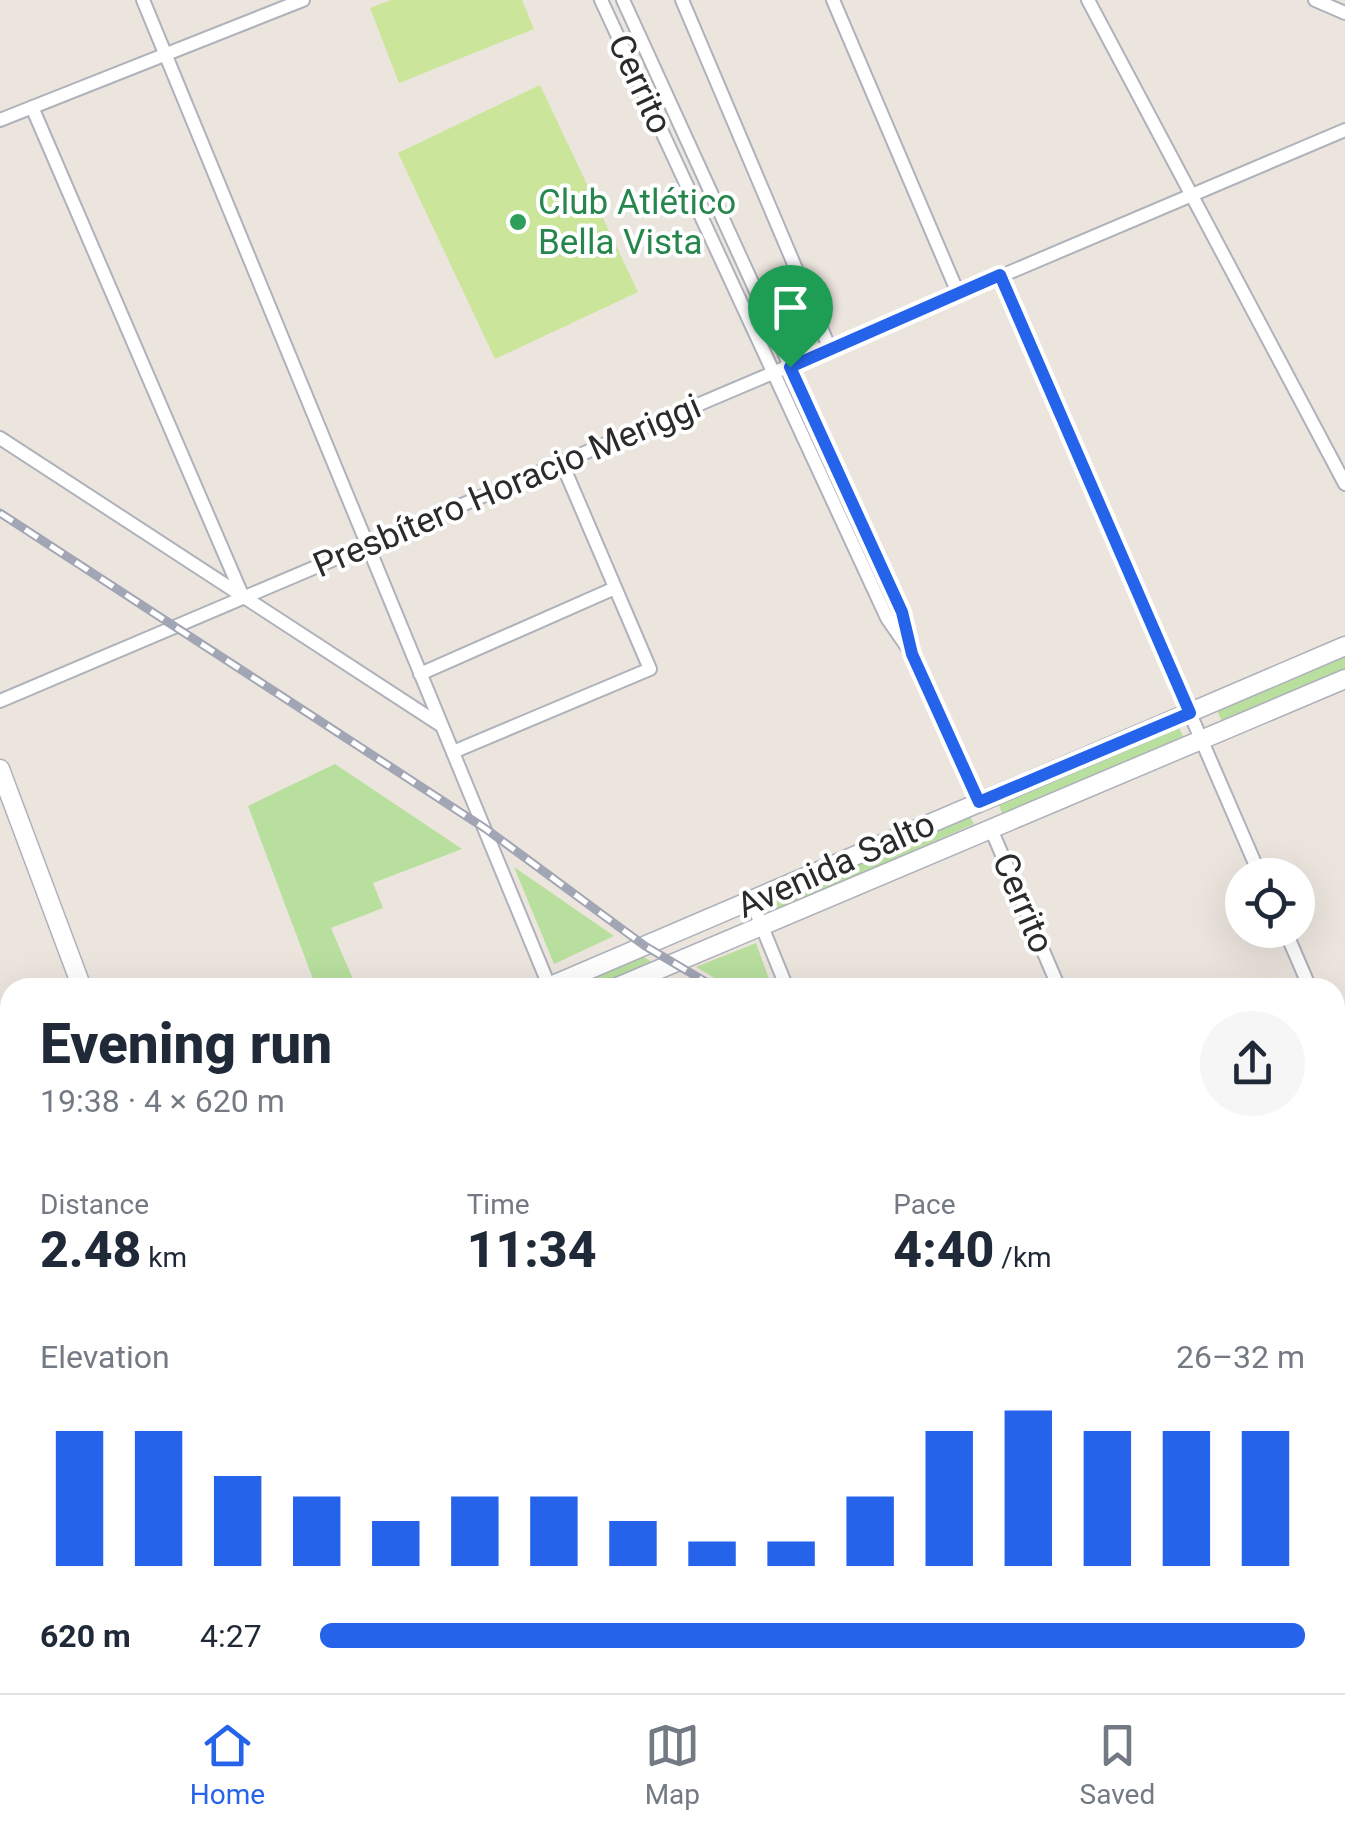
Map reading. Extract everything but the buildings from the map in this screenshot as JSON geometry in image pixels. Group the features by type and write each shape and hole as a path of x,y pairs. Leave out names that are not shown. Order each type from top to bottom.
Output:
{"street":[{"path":"143,0 545,978"},
{"path":"0,120 303,0"},
{"name":"Cerrito","path":"601,0 888,618 912,654 1055,978"},
{"name":"Cerrito","path":"623,0 902,612 912,654"},
{"path":"682,0 830,349"},
{"path":"833,0 958,293"},
{"path":"1088,0 1345,484"},
{"path":"1315,0 1345,13"},
{"path":"32,107 242,597"},
{"name":"Presbítero Horacio Meriggi","path":"0,701 1345,130"},
{"path":"1000,275 1253,858"},
{"path":"0,438 442,726"},
{"path":"453,752 650,669 562,460"},
{"path":"420,674 615,588"},
{"name":"Avenida Salto","path":"570,978 1345,646"},
{"name":"Avenida Salto","path":"638,978 1345,679"},
{"path":"0,768 78,978"},
{"path":"752,902 784,978"},
{"path":"1292,948 1306,978"}],"green space":[{"path":"391,0 522,0 534,29 399,83 370,8"},
{"name":"Club Atlético Bella Vista","path":"540,85 638,292 495,359 398,153"},
{"path":"1345,656 1345,670 1222,722 1217,710"},
{"path":"1179,728 1184,738 1002,813 998,803"},
{"path":"335,764 462,849 373,883 383,908 331,928 352,978 313,978 248,806"},
{"path":"969,814 974,824 775,911 770,901"},
{"path":"514,867 614,936 554,964"},
{"path":"756,943 769,978 715,978 696,967"},
{"path":"642,956 654,963 617,978 589,978"}],"railway":[{"path":"0,513 486,829 645,946 699,978"}],"place":[{"name":"Club Atlético Bella Vista","path":"518,222"}],"route":[{"path":"1000,275 1190,713 979,802 912,654 902,612 790,367 1000,275"}]}
